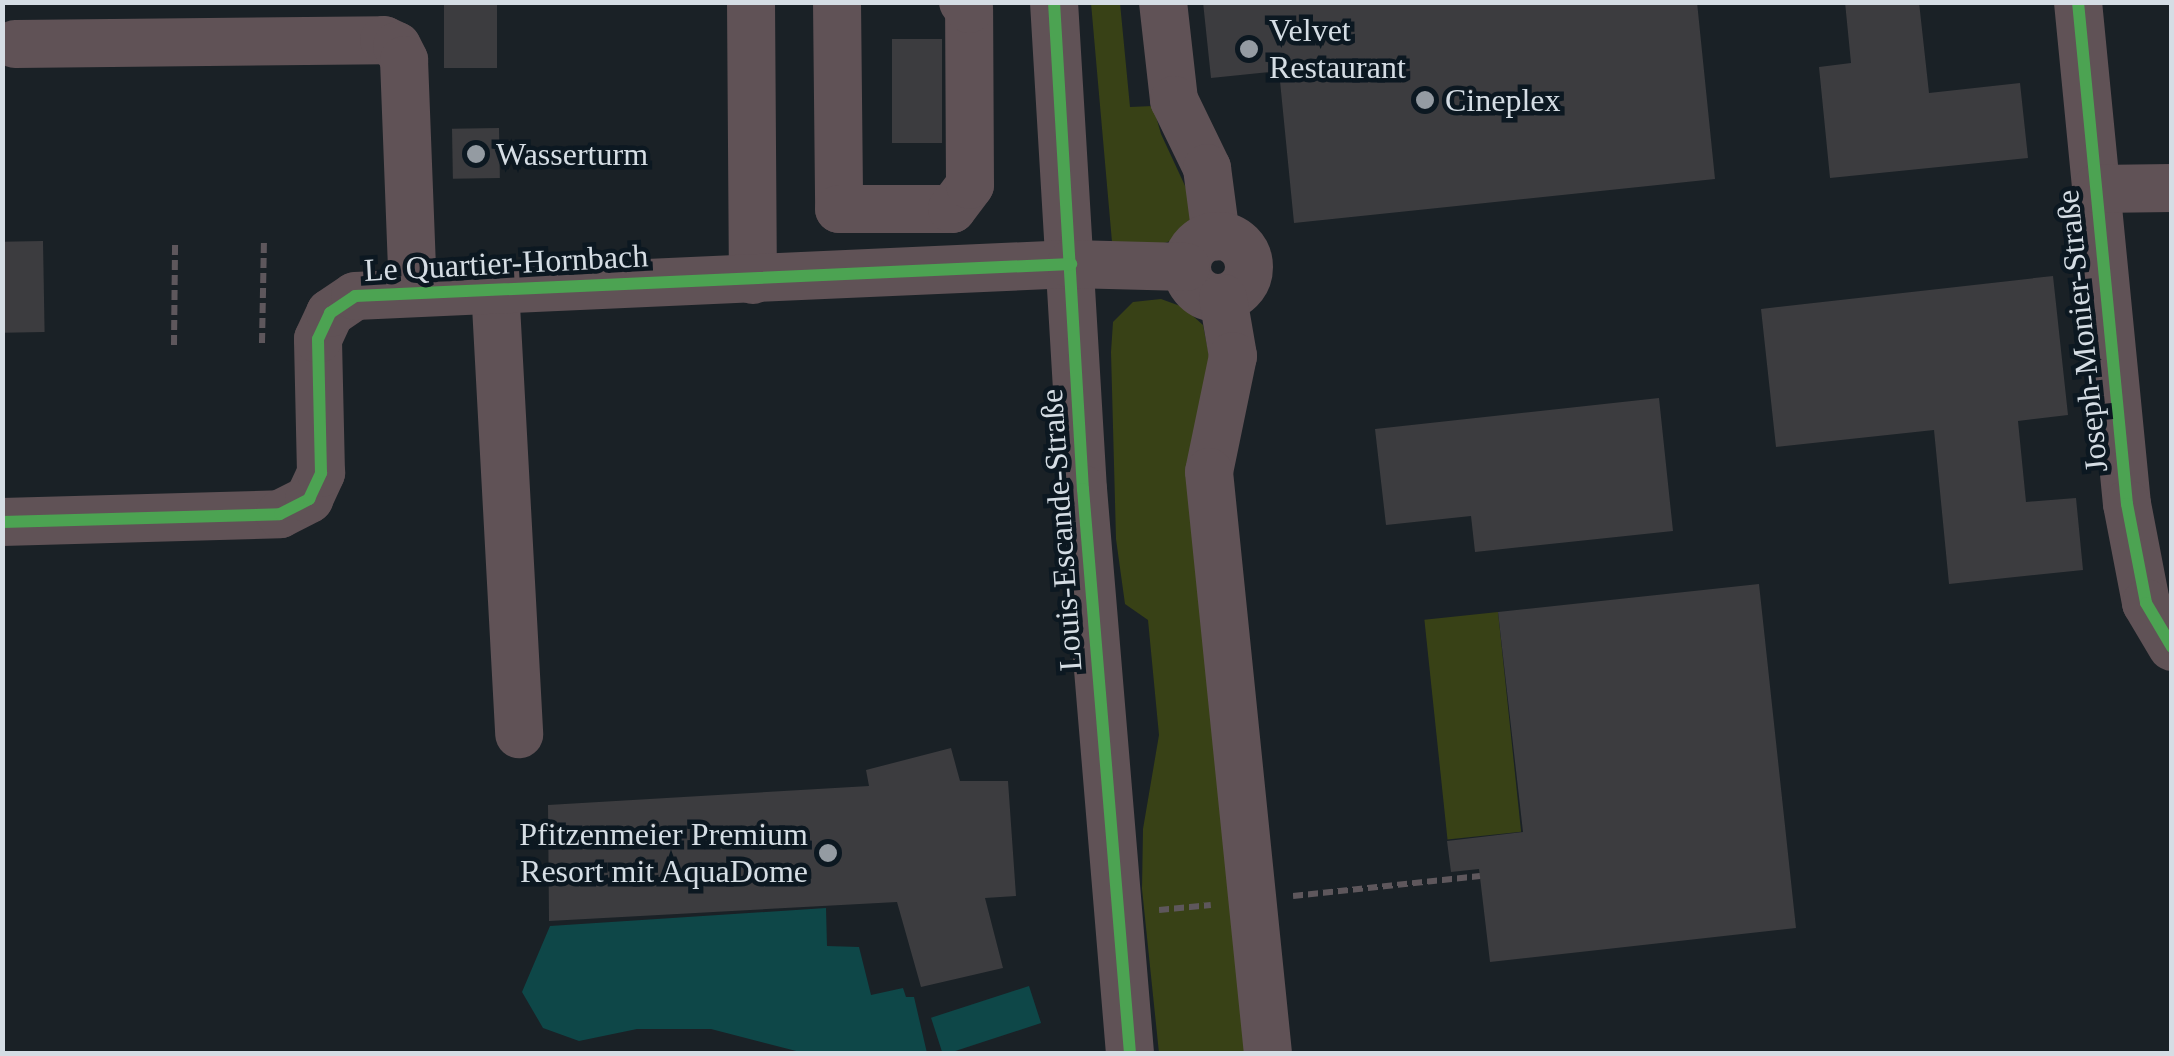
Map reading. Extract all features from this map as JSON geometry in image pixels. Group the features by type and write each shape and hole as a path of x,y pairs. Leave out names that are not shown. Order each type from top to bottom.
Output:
{"street":[{"path":"751,2 753,280"},
{"path":"837,2 839,209 952,209 970,185 969,9 962,2"},
{"name":"Louis-Escande-Straße","path":"1054,2 1083,489 1130,1054"},
{"path":"1163,2 1174,100 1206,168 1195,289 1208,297 1223,298 1233,356 1209,472 1268,1054"},
{"name":"Joseph-Monier-Straße","path":"2078,2 2127,504 2146,603 2172,647"},
{"name":"Le Quartier-Hornbach","path":"10,30 384,40 397,46 404,60 413,290"},
{"path":"2096,189 2172,188"},
{"name":"Le Quartier-Hornbach","path":"2,522 280,514 309,499 322,473 318,339 330,313 356,296 413,290 753,280 1071,264 1201,251"},
{"name":"Le Quartier-Hornbach","path":"496,287 520,734"}],"path":[{"path":"262,343 264,243"},
{"path":"174,345 175,244"},
{"path":"1118,915 1480,876"}],"green space":[{"path":"1091,3 1120,3 1130,107 1153,106 1161,134 1193,203 1193,226 1179,238 1150,248 1112,242"},
{"path":"1161,299 1183,307 1203,325 1209,355 1252,1053 1159,1053 1142,889 1143,829 1159,735 1148,620 1125,604 1116,539 1111,352 1113,322 1133,302"},
{"path":"1498,612 1521,832 1448,840 1424,620"}],"water":[{"path":"826,908 827,946 859,947 871,995 903,988 906,997 914,997 927,1053 804,1053 711,1029 637,1029 579,1041 543,1028 522,992 550,926"},
{"path":"1029,986 1041,1023 943,1054 931,1018"}],"building":[{"path":"444,2 497,2 497,68 444,68"},
{"path":"1203,2 1697,2 1715,179 1294,223 1279,71 1211,78"},
{"path":"1845,2 1919,2 1929,93 2020,83 2028,158 1830,178 1819,67 1851,63"},
{"path":"892,39 942,39 942,143 892,143"},
{"name":"Wasserturm","path":"499,128 500,178 453,179 452,129"},
{"path":"43,241 45,332 4,333 2,242"},
{"path":"2053,276 2068,415 2018,421 2026,502 2076,498 2083,570 1949,584 1934,430 1776,447 1761,309"},
{"path":"1659,398 1673,531 1475,552 1471,516 1386,525 1375,429"},
{"path":"1759,584 1796,928 1490,962 1479,869 1451,872 1447,841 1523,832 1498,612"},
{"path":"951,748 960,781 1008,781 1016,896 985,898 1003,968 921,987 897,902 549,921 548,805 869,786 866,770"}],"cycle path":[{"path":"1054,2 1083,489 1130,1054"},
{"path":"2078,2 2127,504 2146,603 2172,647"},
{"path":"2,522 280,514 309,499 321,473 318,339 330,313 355,296 1071,264"}],"place":[{"name":"Velvet Restaurant","path":"1249,49"},
{"name":"Cineplex","path":"1425,100"},
{"name":"Wasserturm","path":"476,154"},
{"name":"Pfitzenmeier Premium Resort mit AquaDome","path":"828,853"}]}
